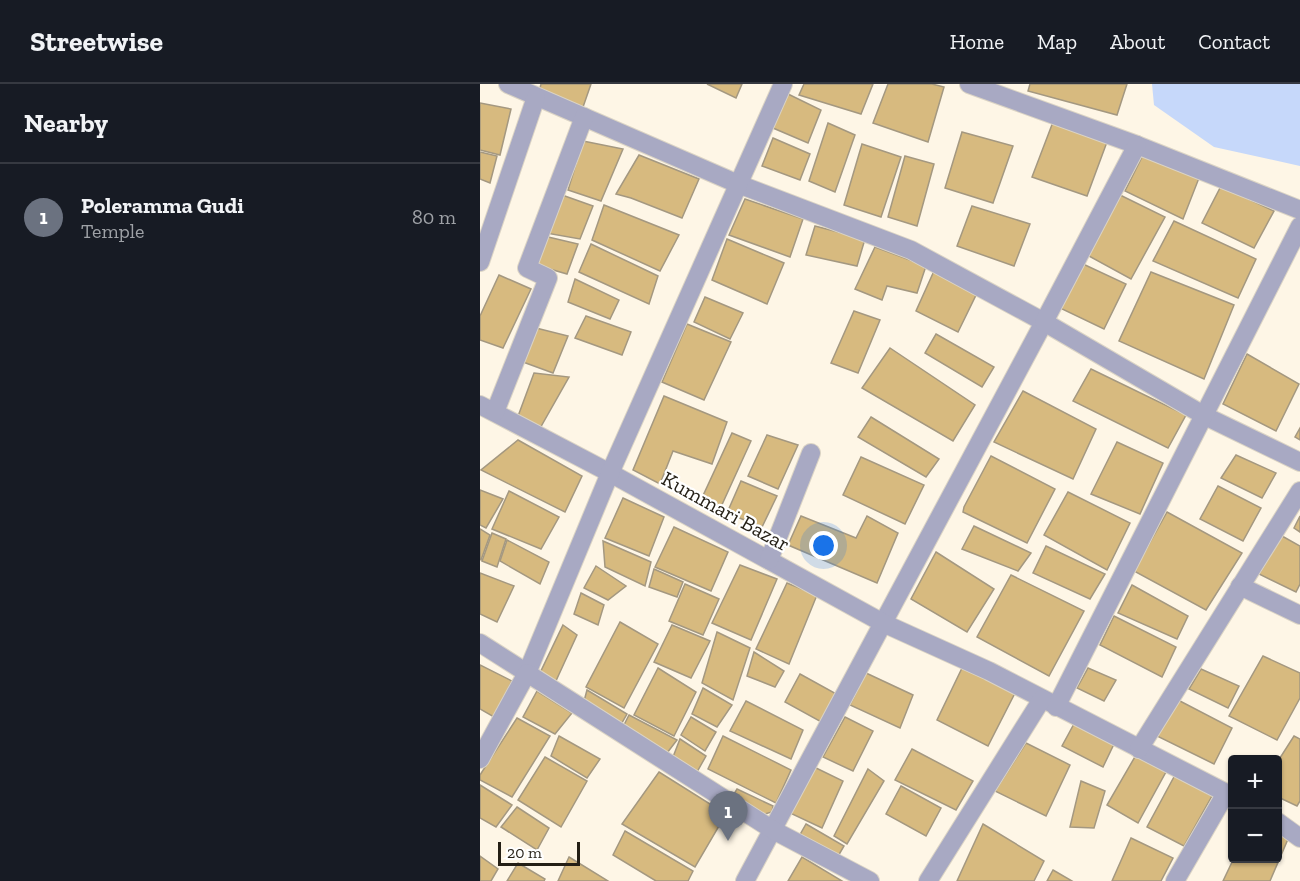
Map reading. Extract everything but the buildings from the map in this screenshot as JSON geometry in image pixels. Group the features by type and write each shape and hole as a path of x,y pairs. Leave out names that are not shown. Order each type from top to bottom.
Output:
{"street":[{"path":"508,84 738,184 911,250 1044,322 1205,416 1300,462"},
{"path":"480,759 527,673 610,473 783,84"},
{"path":"969,84 1137,144 1300,210"},
{"path":"480,262 536,97"},
{"path":"487,409 548,278 527,268 584,117"},
{"path":"745,881 1137,144"},
{"path":"928,881 1049,703 1205,416 1300,226"},
{"name":"Kummari Bazar","path":"487,409 610,473 883,622 989,671 1228,794"},
{"path":"769,560 811,453"},
{"path":"1139,749 1300,491"},
{"path":"1240,586 1300,615"},
{"path":"480,643 773,830 870,881"},
{"path":"1175,881 1228,797"},
{"path":"1282,825 1300,838"}],"water":[{"path":"1152,84 1300,84 1300,166 1214,147 1154,105"}],"place":[{"name":"Poleramma Gudi","path":"728,841"}]}
